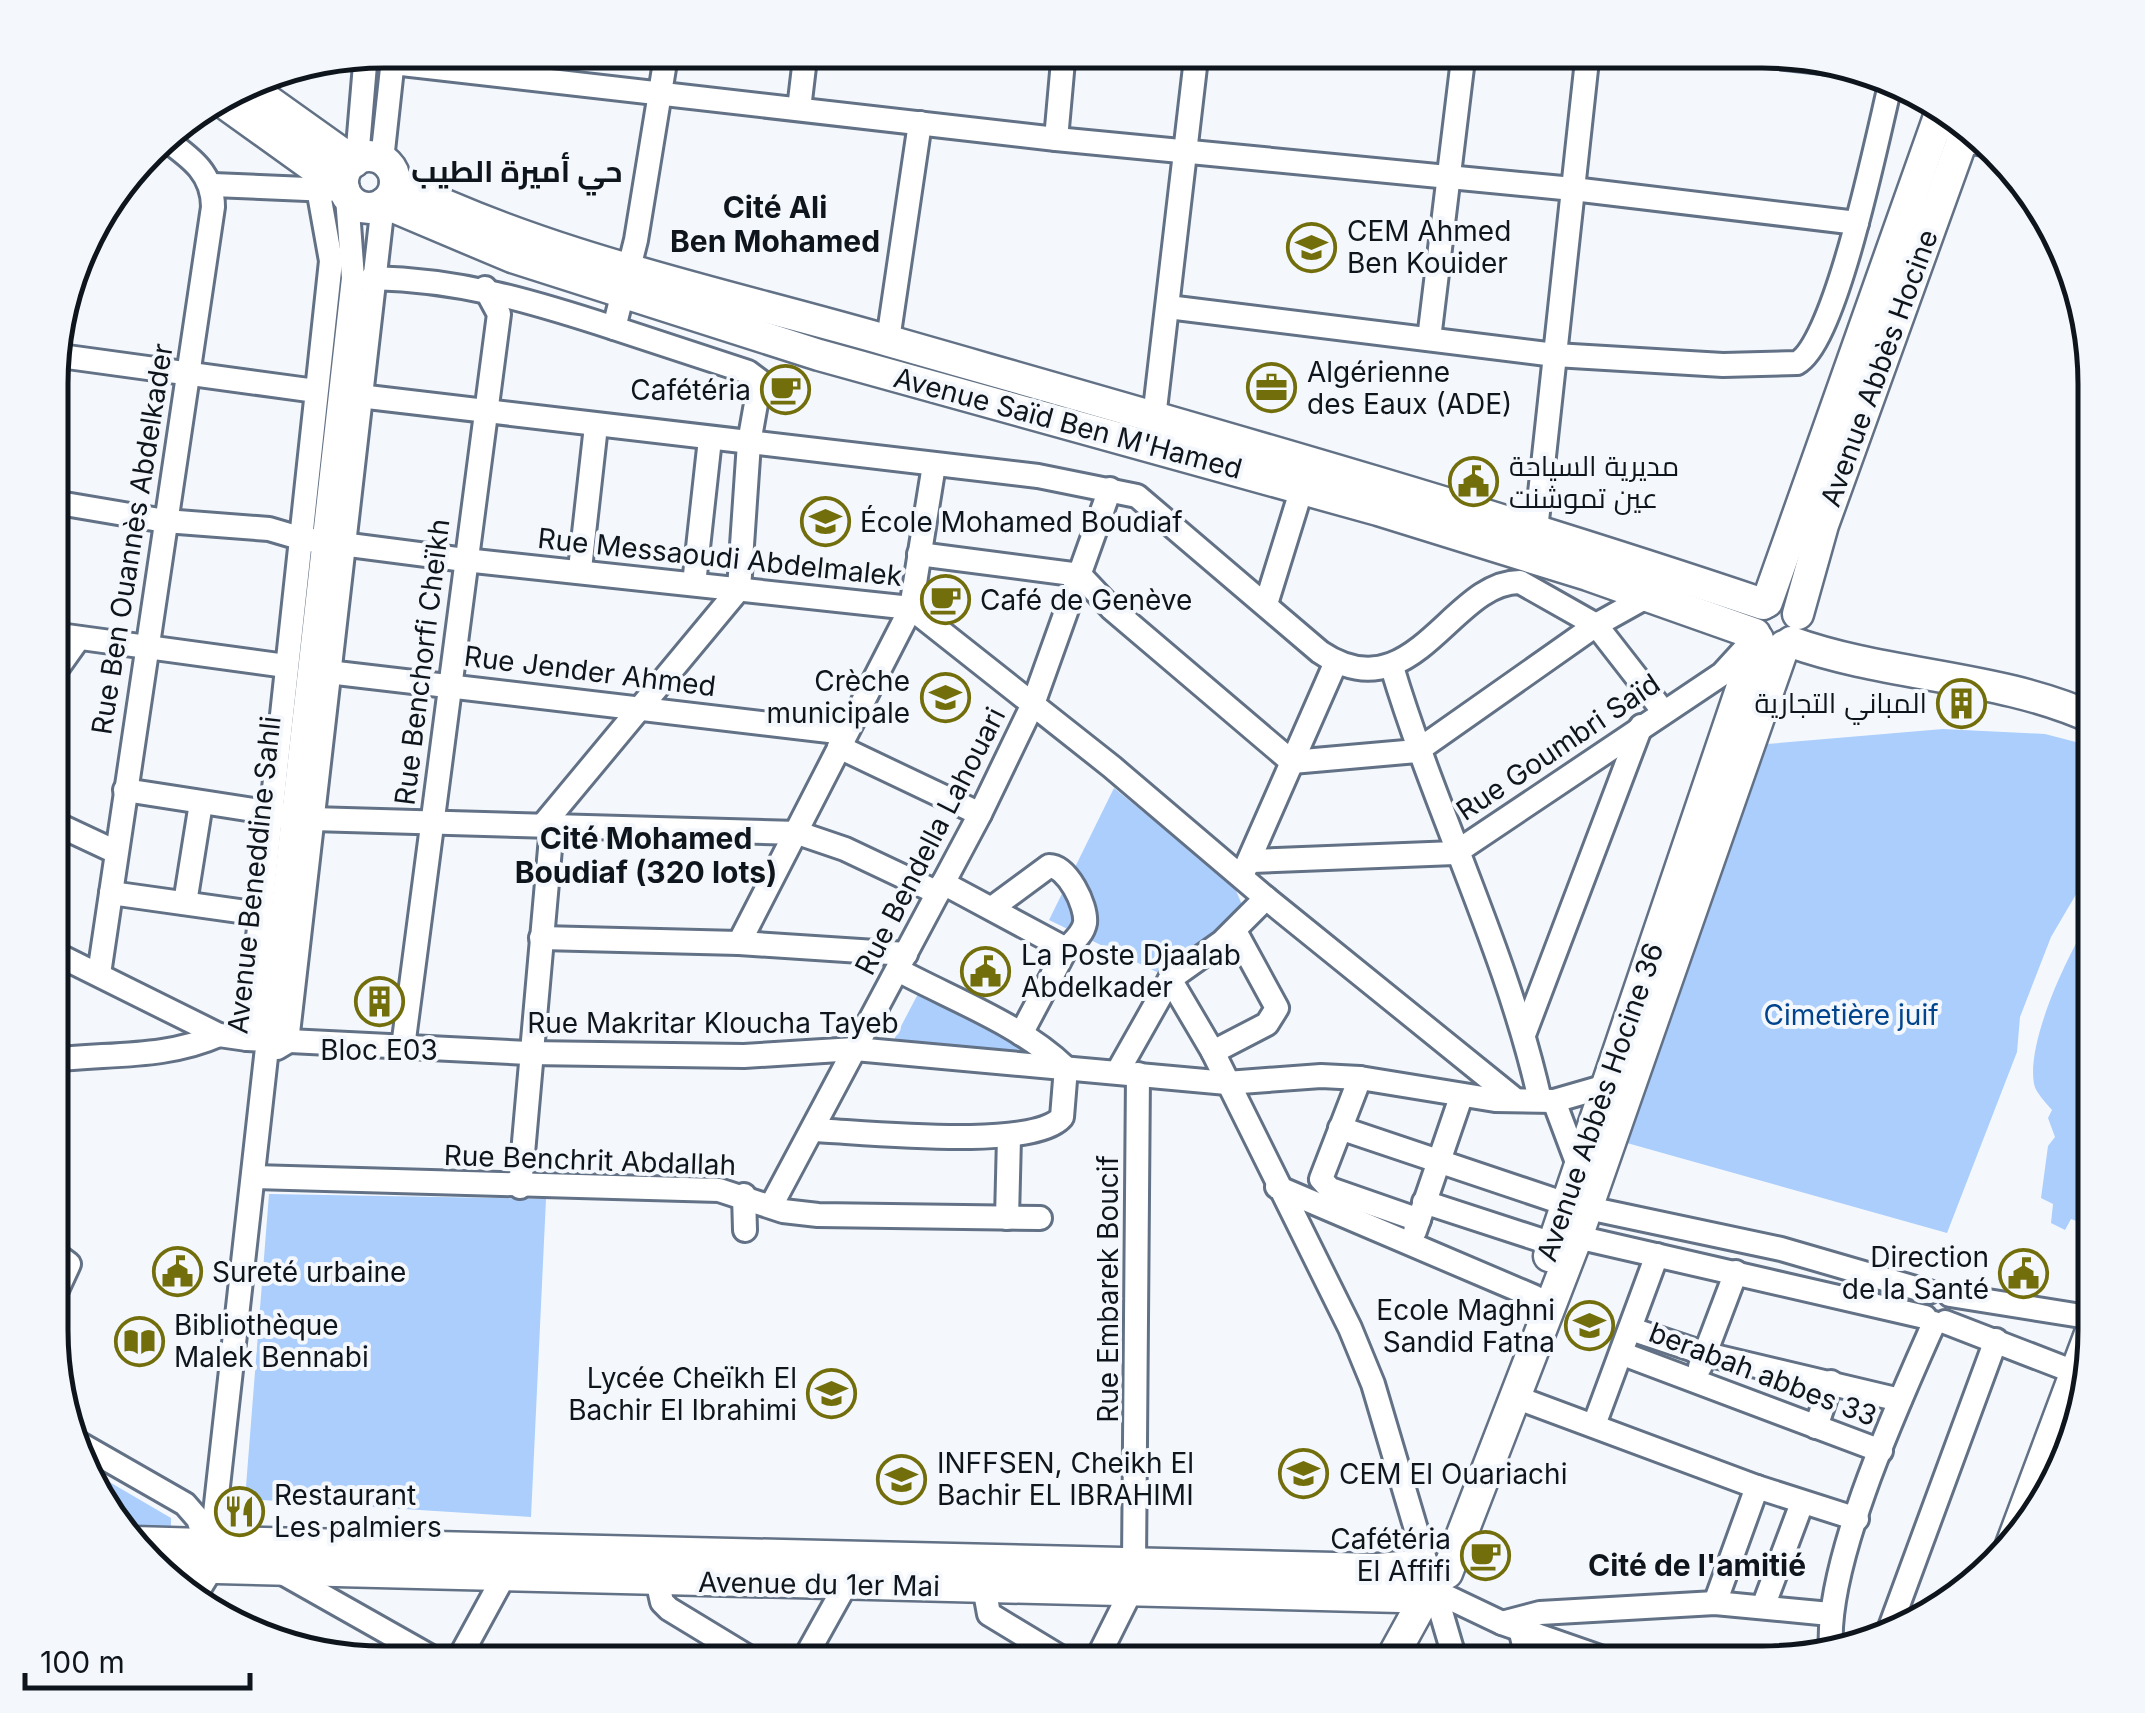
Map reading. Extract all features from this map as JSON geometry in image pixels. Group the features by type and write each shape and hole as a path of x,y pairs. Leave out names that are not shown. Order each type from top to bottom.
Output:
{"main road":[{"name":"Avenue Saïd Ben M'Hamed","path":"257,95 356,183"},
{"name":"Avenue Saïd Ben M'Hamed","path":"231,107 356,183 819,355 1302,488 1853,659 1978,685 2078,714"},
{"name":"Avenue Abbès Hocine","path":"1955,134 1766,603 1753,618 1777,633 1818,539 1955,134"},
{"name":"Avenue Saïd Ben M'Hamed","path":"626,282 888,340 1154,418 1528,557 1766,603"},
{"name":"Avenue Abbès Hocine 36","path":"1434,1577 1535,1297 1571,1223 1578,1165 1777,633"},
{"name":"Avenue Abbès Hocine 36","path":"1434,1577 1518,1398 1571,1223 1777,633"},
{"path":"2030,1496 2072,1386"},
{"path":"153,1545 212,1553"},
{"name":"Avenue du 1er Mai","path":"212,1553 276,1569 503,1578 658,1566 845,1586 985,1574"},
{"name":"Avenue du 1er Mai","path":"212,1553 985,1574 1133,1576 1378,1569 1434,1577"},
{"path":"171,1563 212,1553"},
{"path":"1399,1646 1434,1577"}],"street":[{"name":"Avenue Beneddine Sahli","path":"291,817 286,666 360,396 372,278 356,183 390,68"},
{"path":"465,68 1056,139 1857,222"},
{"path":"519,77 520,68"},
{"path":"614,328 626,282 664,68"},
{"path":"799,109 804,68"},
{"path":"1056,139 1062,68"},
{"path":"1154,418 1195,68"},
{"path":"1429,339 1462,68"},
{"path":"360,396 934,466 1137,496 1336,662 1392,667 1492,591 1528,557 1586,68"},
{"name":"Avenue Beneddine Sahli","path":"266,1044 352,278 365,69"},
{"path":"1168,307 1555,355 1723,366 1797,364 1808,358 1815,344 1857,222 1888,94"},
{"path":"888,340 920,123"},
{"path":"174,147 206,173 213,184 356,183"},
{"name":"Avenue Beneddine Sahli","path":"266,1044 261,914 291,817 328,672 316,391 331,261 326,222 330,208 356,183"},
{"name":"Rue Ben Ouannès Abdelkader","path":"99,974 213,184"},
{"path":"372,278 485,288 748,372 760,382 748,443 739,589 636,707 547,826 520,1187"},
{"name":"Rue Benchorfi Cheïkh","path":"403,1047 499,314 485,288"},
{"path":"69,357 316,391"},
{"path":"580,569 596,426"},
{"path":"694,584 710,439"},
{"path":"739,943 911,608 934,466"},
{"path":"1266,604 1302,488"},
{"name":"Rue Bendella Lahouari","path":"772,1206 980,814 1033,704 1110,489"},
{"name":"Rue Messaoudi Abdelmalek","path":"67,505 165,521 270,529 465,560 580,569 911,608 1245,868 1266,898 1512,1097"},
{"path":"919,554 1080,576 1111,608 1292,762 1417,751 1596,624 1648,596"},
{"path":"1528,557 1596,624 1663,711"},
{"name":"Rue Goumbri Saïd","path":"1245,868 1455,853 1777,633"},
{"path":"67,636 286,666"},
{"path":"67,655 80,638"},
{"path":"1245,868 1336,662"},
{"path":"1392,667 1417,751 1525,1032 1547,1100 1578,1165"},
{"name":"Rue Jender Ahmed","path":"328,672 636,707 842,740 980,814"},
{"path":"1525,1032 1641,726"},
{"path":"124,790 291,817 798,833 992,908 1066,948"},
{"path":"186,903 201,803"},
{"path":"67,829 116,852"},
{"path":"992,908 1049,866 1057,866 1064,871 1085,914 1080,935 1066,948 1021,1034"},
{"path":"111,892 261,914"},
{"path":"1128,1073 1170,979 1235,931 1266,898"},
{"path":"1213,1052 1267,1024 1277,1008 1235,931"},
{"path":"541,938 739,943 902,962 1021,1034 1066,1068 1064,1107 1055,1126 1009,1137 814,1130"},
{"path":"68,959 219,1035"},
{"path":"1170,979 1213,1052 1350,1328 1373,1384 1452,1646"},
{"path":"68,1059 154,1054 188,1048 219,1035"},
{"name":"Rue Makritar Kloucha Tayeb","path":"219,1035 266,1044 528,1053 744,1056 855,1048 1227,1083 1360,1078 1453,1096 1547,1100"},
{"path":"199,1585 212,1553 266,1044"},
{"path":"1409,1244 1463,1072 1461,1056"},
{"name":"Rue Embarek Boucif","path":"1103,1646 1133,1576 1128,1073"},
{"path":"1360,1078 1321,1173 1324,1184 1422,1211 1571,1223 1628,1214 1781,1248 1940,1293 2077,1317"},
{"path":"1547,1100 1606,1086"},
{"path":"1340,1128 1437,1162 1621,1246 1777,1280 1934,1321 2074,1371"},
{"path":"1008,1218 1009,1137"},
{"name":"Rue Benchrit Abdallah","path":"254,1177 719,1190 818,1215 1040,1218"},
{"path":"1277,1187 1535,1297"},
{"path":"744,1195 745,1230"},
{"path":"1621,1246 1628,1214"},
{"path":"1777,1280 1781,1248"},
{"path":"1594,1424 1657,1256"},
{"path":"1694,1380 1736,1272"},
{"path":"1934,1321 1922,1300 1940,1293"},
{"path":"1831,1638 1830,1614 1857,1519 1900,1400 1934,1321"},
{"path":"1630,1329 1706,1354 1900,1400"},
{"path":"1894,1616 1996,1340"},
{"name":"berabah abbes 33","path":"1623,1354 1881,1450"},
{"path":"1734,1397 1746,1363"},
{"path":"1816,1427 1831,1382"},
{"path":"1518,1398 1757,1487 1857,1519"},
{"path":"92,1451 185,1504 198,1519 212,1553"},
{"path":"1715,1603 1757,1487"},
{"path":"1764,1606 1802,1502"},
{"path":"658,1566 662,1602 730,1645"},
{"path":"276,1569 410,1645"},
{"path":"985,1574 989,1614 1041,1645"},
{"path":"1434,1577 1511,1625 1557,1646"},
{"path":"466,1645 503,1578"},
{"path":"811,1645 845,1586"},
{"path":"1511,1625 1540,1613 1715,1603 1830,1614"},
{"path":"1511,1625 1520,1646"}],"green space":[{"name":"Cimetière juif","path":"1943,729 2045,734 2078,742 2077,892 2051,937 2020,1017 2017,1052 1947,1233 1627,1143 1767,744"},
{"path":"1114,788 1234,886 1243,907 1233,928 1163,975 1049,920"},
{"path":"2077,942 2077,1221 2071,1219 2065,1230 2051,1223 2053,1204 2041,1198 2048,1146 2055,1137 2048,1118 2052,1110 2035,1087 2033,1065 2043,1020"},
{"path":"919,992 1047,1059 889,1049"},
{"path":"269,1194 546,1199 531,1517 245,1499"},
{"path":"106,1480 171,1518 171,1531 145,1536"}],"place":[{"name":"CEM Ahmed Ben Kouider","path":"1312,247"},
{"name":"Algérienne des Eaux (ADE)","path":"1272,388"},
{"name":"Cafétéria","path":"786,390"},
{"name":"مديرية السياحة عين تموشنت","path":"1474,482"},
{"name":"École Mohamed Boudiaf","path":"825,522"},
{"name":"Café de Genève","path":"945,600"},
{"name":"Crèche municipale","path":"945,697"},
{"name":"المباني التجارية","path":"1962,703"},
{"name":"La Poste Djaalab Abdelkader","path":"986,971"},
{"name":"Bloc E03","path":"379,1002"},
{"name":"Sureté urbaine","path":"177,1272"},
{"name":"Direction de la Santé","path":"2024,1273"},
{"name":"Ecole Maghni Sandid Fatna","path":"1590,1326"},
{"name":"Bibliothèque Malek Bennabi","path":"139,1341"},
{"name":"Lycée Cheïkh El Bachir El Ibrahimi","path":"832,1394"},
{"name":"CEM El Ouariachi","path":"1304,1474"},
{"name":"INFFSEN, Cheikh El Bachir EL IBRAHIMI","path":"902,1479"},
{"name":"Restaurant Les palmiers","path":"239,1511"},
{"name":"Cafétéria El Affifi","path":"1486,1555"}],"district":[{"name":"حي أميرة الطيب","path":"517,171"},
{"name":"Cité Ali Ben Mohamed","path":"775,224"},
{"name":"Cité Mohamed Boudiaf (320 lots)","path":"646,855"},
{"name":"Cité de l'amitié","path":"1697,1565"}]}
